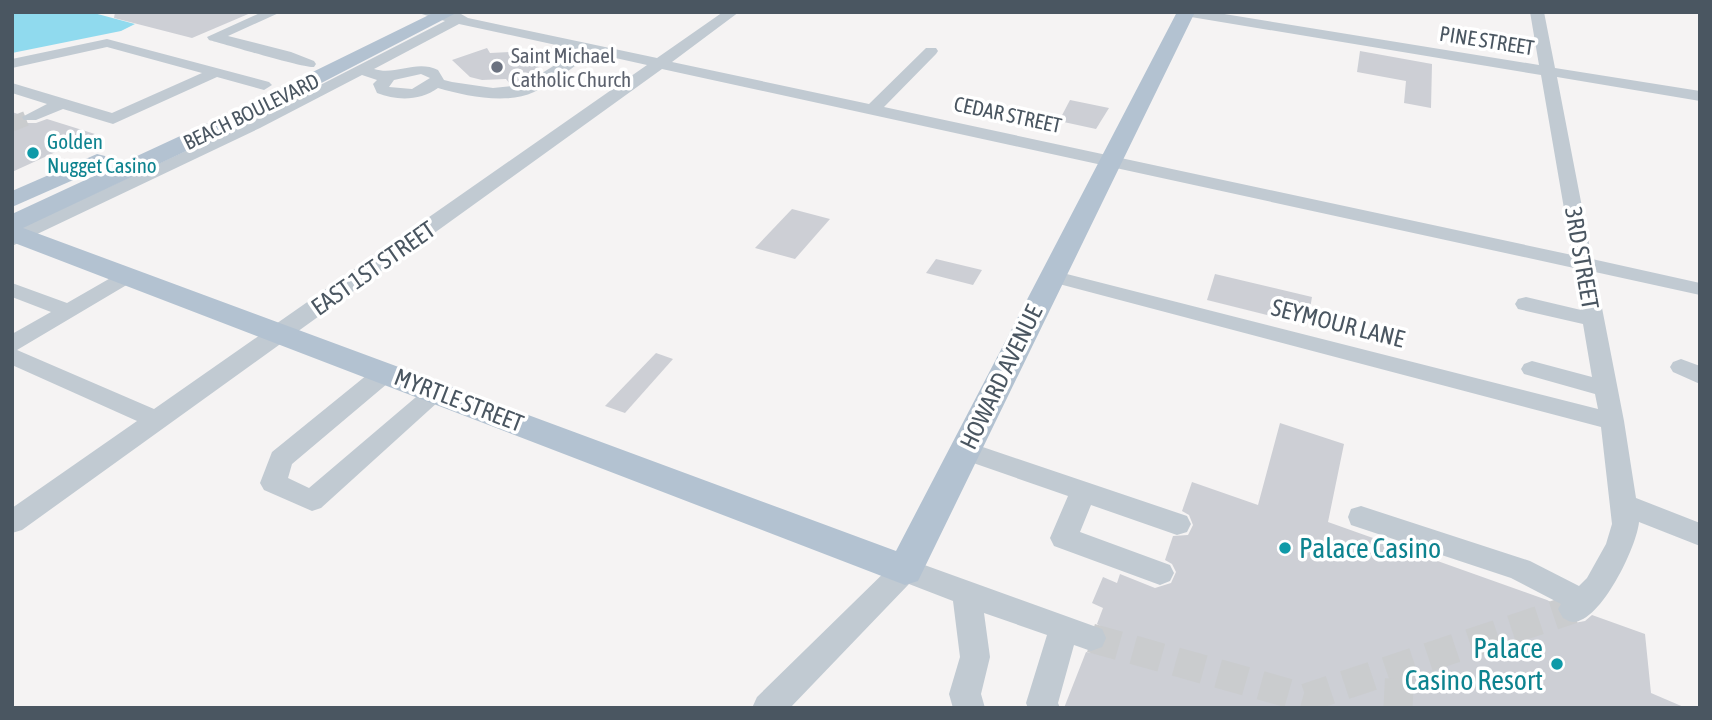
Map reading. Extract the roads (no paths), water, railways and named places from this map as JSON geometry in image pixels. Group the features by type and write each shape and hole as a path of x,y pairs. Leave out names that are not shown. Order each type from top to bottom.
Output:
{"main road":[{"name":"BEACH BOULEVARD","path":"12,200 309,64 414,12"},
{"name":"HOWARD AVENUE","path":"905,570 1186,12"},
{"name":"BEACH BOULEVARD","path":"14,233 239,118 460,22"},
{"name":"MYRTLE STREET","path":"14,233 905,570"}],"street":[{"path":"274,12 214,37 286,55 309,64"},
{"name":"EAST 1ST STREET","path":"12,522 732,12"},
{"name":"PINE STREET","path":"1186,12 1700,96"},
{"name":"3RD STREET","path":"1361,517 1520,569 1578,605 1597,587 1619,546 1626,524 1612,421 1537,12"},
{"path":"14,233 254,125 460,22 511,39 523,34"},
{"name":"CEDAR STREET","path":"460,22 592,48 1700,289"},
{"path":"12,64 107,43 264,85"},
{"path":"388,77 380,87 394,94 416,92 436,82 468,90 517,92 528,89 592,48"},
{"path":"873,109 931,51"},
{"path":"361,70 388,77 411,70 427,70 436,75 436,82"},
{"path":"12,88 113,119 216,72"},
{"path":"30,117 62,103"},
{"path":"12,344 128,276"},
{"name":"SEYMOUR LANE","path":"1051,276 1612,421"},
{"path":"12,289 69,311"},
{"path":"1526,304 1594,320"},
{"path":"12,356 159,420"},
{"path":"1532,369 1606,389"},
{"path":"386,372 281,458 272,483 312,501 437,392"},
{"path":"965,450 1177,524"},
{"path":"1084,491 1064,538 1160,573"},
{"path":"1623,504 1700,535"},
{"path":"905,570 1077,633 1042,703 1044,708"},
{"name":"HOWARD AVENUE","path":"768,708 905,570"},
{"path":"967,594 975,657 965,694 969,708"}],"water":[{"path":"12,12 90,12 135,24 121,31 12,53"}],"tunnel":[{"path":"12,124 30,117"},
{"path":"1091,638 1306,698 1573,609"},
{"path":"1398,708 1400,667"}],"place":[{"name":"Saint Michael Catholic Church","path":"497,67"},
{"name":"Golden Nugget Casino","path":"33,153"},
{"name":"Palace Casino","path":"1285,548"},
{"name":"Palace Casino Resort","path":"1557,664"}]}
